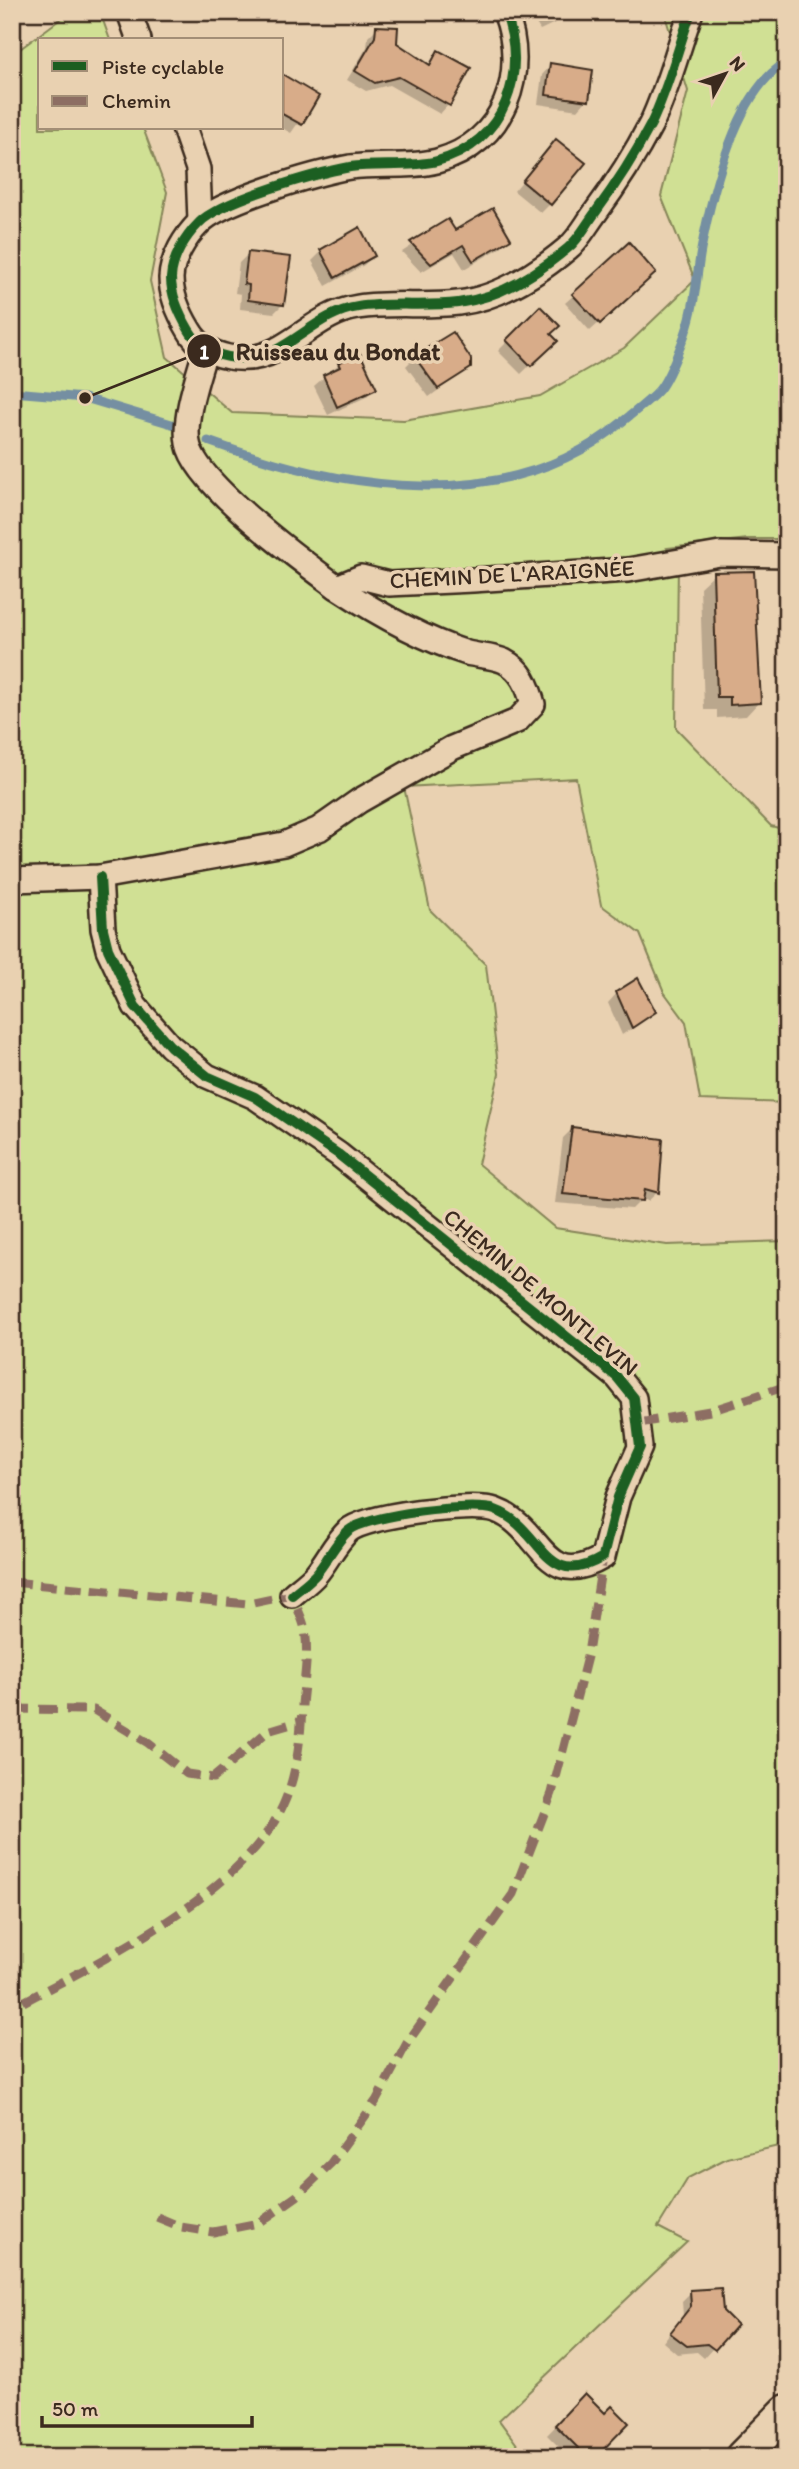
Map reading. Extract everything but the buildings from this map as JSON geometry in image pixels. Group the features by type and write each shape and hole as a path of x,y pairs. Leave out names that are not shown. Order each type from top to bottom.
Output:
{"main road":[{"path":"742,2457 787,2411"}],"street":[{"path":"130,12 138,38"},
{"path":"505,12 516,48 514,83 500,117 471,144 438,161 351,167 299,180 239,201 200,221 178,250 171,278 177,310 194,339 217,355 246,359 275,350 323,317 356,307 459,303 499,292 536,272 571,245 610,192 652,122 691,12"},
{"path":"185,130 198,169 200,221"},
{"path":"12,880 100,877 284,844 319,829 359,801 452,748 517,722 533,704 528,685 520,673 503,661 467,653 403,627 337,587 208,480 188,443 191,405 206,348"},
{"name":"CHEMIN DE L'ARAIGNÉE","path":"337,587 361,578 389,584 473,580 628,570 720,554 787,555"},
{"name":"CHEMIN DE MONTLEVIN","path":"100,877 103,929 108,949 135,1006 170,1046 206,1076 255,1097 338,1154 617,1377 634,1398 639,1447 618,1497 603,1558 574,1570 551,1561 526,1530 494,1509 446,1509 385,1516 349,1530 315,1574 292,1595"}],"green space":[{"path":"70,12 100,12 109,38 38,38 38,130 144,130 167,192 150,281 167,357 232,413 404,420 540,396 624,348 695,280 661,196 688,91 664,12 787,12 787,539 748,539 667,548 678,563 676,728 771,826 787,830 787,1103 700,1100 686,1022 664,992 640,934 601,905 576,778 404,787 430,910 486,965 499,1074 478,1164 555,1228 667,1245 787,1241 787,2144 727,2158 688,2178 658,2227 687,2242 499,2420 526,2457 12,2457 12,40 20,49"}],"waterway":[{"path":"208,441 311,472 366,482 420,486 474,483 527,473 576,453 641,407 658,391 667,377 690,318 705,228 729,146 753,95 769,76 787,62"},
{"path":"12,392 85,398 175,425"}],"marked path":[{"path":"639,1423 710,1411 787,1386"},
{"path":"157,2217 181,2227 213,2232 259,2223 297,2196 331,2163 376,2101 407,2043 513,1894 552,1793 588,1653 603,1557"},
{"path":"12,1582 248,1604 292,1595 306,1639 298,1755 284,1803 264,1836 237,1867 165,1923 85,1970 12,2008"},
{"path":"12,1709 94,1710 148,1743 187,1774 213,1778 268,1731 301,1721"}],"cycle path":[{"path":"505,12 512,35 512,81 506,103 495,122 480,139 460,152 437,161 350,167 294,181 227,205 199,223 180,248 171,278 177,305 196,340 206,348 228,357 265,355 325,319 346,310 370,306 446,304 473,300 503,290 544,267 579,236 638,147 663,97 691,12"},
{"path":"100,877 103,929 108,949 135,1006 170,1046 207,1076 255,1097 338,1154 617,1377 634,1398 640,1447 618,1497 603,1557 583,1566 568,1567 555,1562 511,1518 495,1510 443,1509 396,1515 359,1525 348,1531 316,1574 292,1595"}],"place":[{"name":"Ruisseau du Bondat","path":"85,398"}]}
